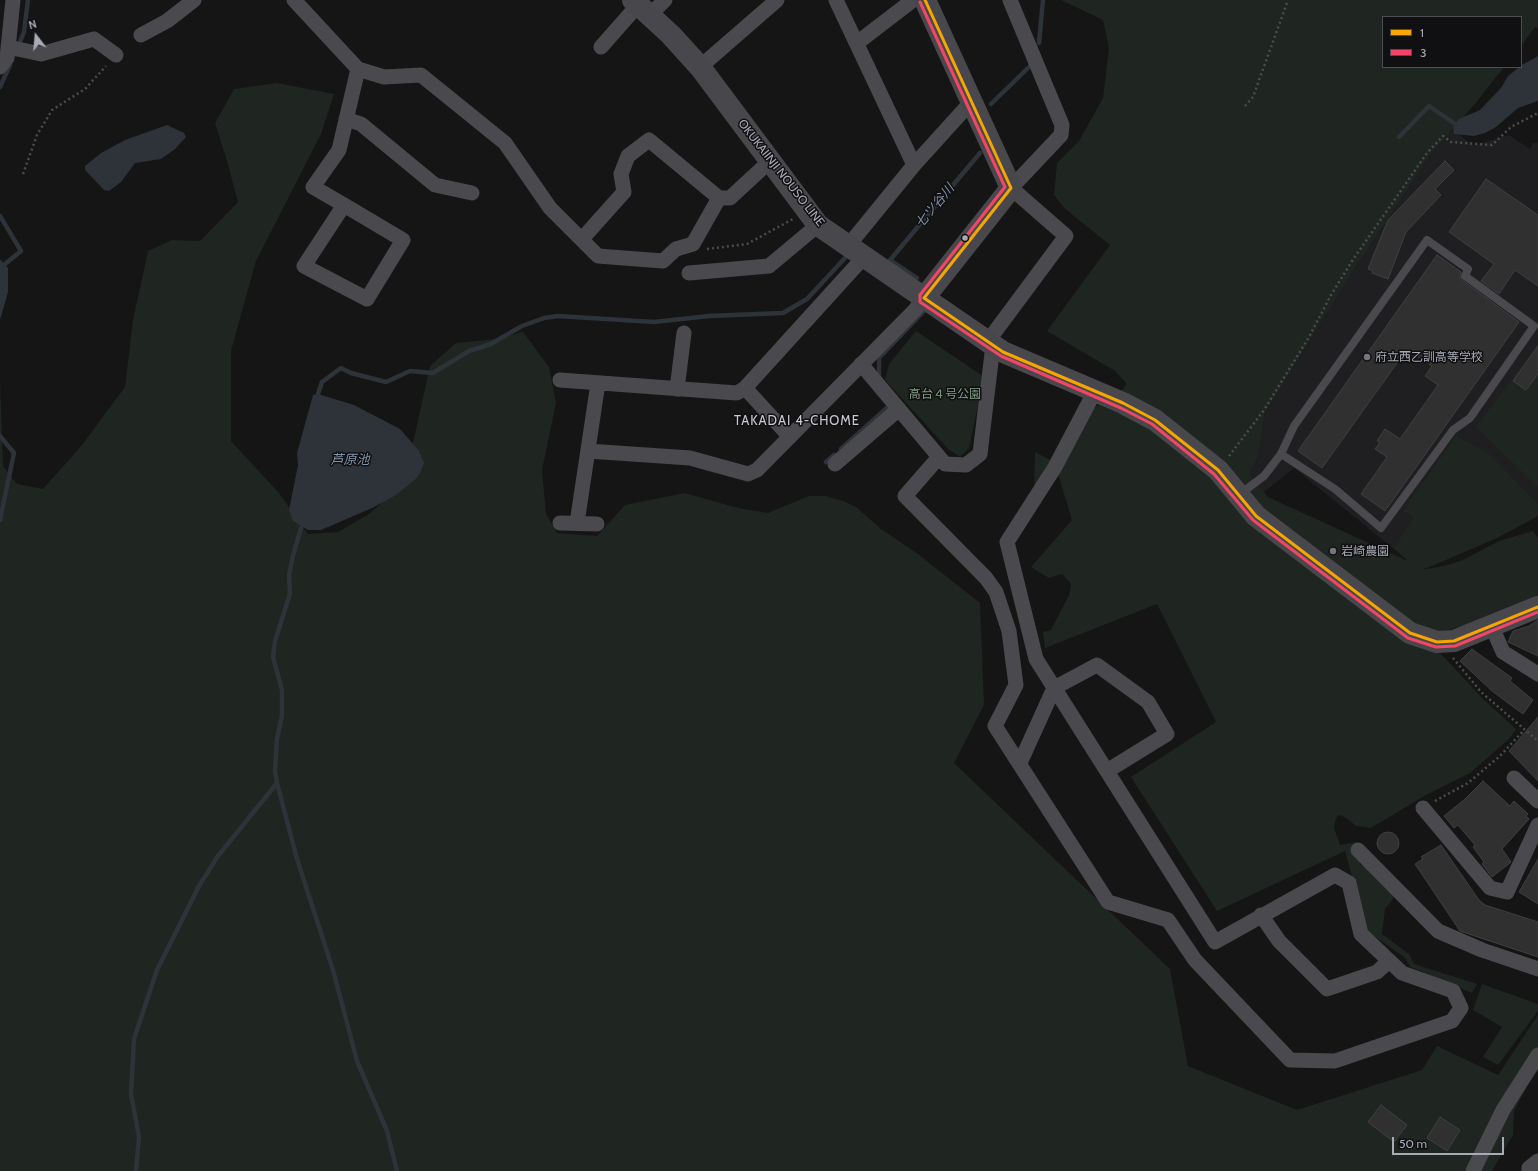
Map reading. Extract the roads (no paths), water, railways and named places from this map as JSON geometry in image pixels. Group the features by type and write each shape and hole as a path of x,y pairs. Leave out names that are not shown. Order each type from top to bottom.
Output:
{"main road":[{"path":"924,298 1011,188 925,0"},
{"name":"OKUKAIINJI NOUSO LINE","path":"646,5 700,67 813,218 856,251 1003,352 1123,403 1155,420 1218,470 1256,516 1410,633 1437,642 1454,641 1492,627 1538,607"}],"street":[{"path":"0,67 7,58 13,0"},
{"path":"141,35 167,21 194,0"},
{"path":"294,0 358,69 384,77 421,75 505,143 550,208 598,256 663,261 676,249 693,244 719,198"},
{"path":"700,67 778,0"},
{"path":"836,0 914,165"},
{"path":"856,43 913,0"},
{"path":"862,364 945,464 966,466 980,454 990,343 1066,236 1011,188 1061,135 1062,125 1010,0"},
{"path":"601,48 646,5"},
{"path":"8,47 41,54 94,39 116,55"},
{"path":"344,205 304,266 367,299 403,240 344,205 313,187 338,150 358,69"},
{"path":"560,380 737,393 745,388 856,251 914,165 972,101"},
{"path":"346,119 361,124 435,186 472,193"},
{"path":"582,239 624,192 621,174 628,156 649,140 719,198 730,198 770,161"},
{"path":"689,273 769,266 813,218"},
{"path":"588,451 690,458 748,474 757,470 915,310 924,298"},
{"path":"677,388 684,333"},
{"path":"577,523 598,383"},
{"path":"745,388 790,437"},
{"path":"939,457 905,496 986,578 996,592 1010,631 1016,685 995,726 1108,902 1168,920 1195,960 1290,1060 1335,1061 1452,1021 1460,1008 1453,991 1402,973 1361,934 1349,883 1335,875 1261,914 1215,942 1036,659 1007,542 1055,467 1095,391"},
{"path":"835,464 899,409"},
{"path":"560,523 598,524"},
{"path":"1492,627 1503,652 1538,674"},
{"path":"1020,763 1054,688 1097,665 1148,702 1166,734 1107,771"},
{"path":"1514,778 1538,801"},
{"path":"1422,808 1490,888 1507,892 1538,825"},
{"path":"1358,850 1438,931 1482,950 1538,969"},
{"path":"1261,914 1279,941 1327,989 1377,972 1389,961"},
{"path":"1473,1171 1503,1110 1538,1055"},
{"path":"1529,1171 1529,1168 1538,1161"}],"lane":[{"path":"1239,495 1264,476 1281,454 1294,426 1427,240 1468,269 1465,276 1534,326 1470,418 1453,430 1382,528 1335,489 1281,454"}],"water":[{"path":"1538,56 1538,101 1518,108 1496,127 1485,133 1474,136 1454,134 1453,127 1459,119 1480,110 1501,88 1508,76 1518,68 1522,68 1522,65"},
{"path":"167,125 184,133 186,137 175,149 161,159 135,163 121,182 109,191 104,190 85,170 85,166 101,153 125,140"},
{"path":"0,259 8,268 8,292 0,320"},
{"name":"芦原池","path":"318,394 354,405 400,429 419,451 424,463 418,477 396,495 372,508 321,530 308,530 293,521 289,510 298,465 297,453 313,395"}],"waterway":[{"path":"18,47 24,32 28,0"},
{"name":"七ツ谷川","path":"1039,43 1043,0"},
{"path":"0,87 10,65"},
{"name":"七ツ谷川","path":"991,104 1030,66"},
{"path":"1399,137 1429,106 1455,124"},
{"name":"七ツ谷川","path":"917,278 890,260 980,153"},
{"path":"0,216 21,251 5,264"},
{"path":"318,394 322,382 341,368 351,373 386,382 410,371 433,373 469,351 491,344 522,326 544,318 558,316 654,322 709,316 783,313 807,299 845,258"},
{"path":"879,378 879,358 926,309"},
{"path":"841,449 889,406"},
{"path":"0,436 14,453 0,520"},
{"path":"826,462 834,455"},
{"path":"301,528 289,575 290,594 275,641 273,657 282,690 282,715 277,739 275,771 297,859 333,970 357,1061 387,1131 397,1171"},
{"path":"136,1171 139,1137 131,1094 134,1039 157,970 199,886 218,856 277,783"}],"place":[{"name":"府立西乙訓高等学校","path":"1367,357"},
{"name":"岩崎農園","path":"1333,551"}],"district":[{"name":"TAKADAI 4-CHOME","path":"797,421"}],"park label":[{"name":"高台４号公園","path":"945,394"}]}
